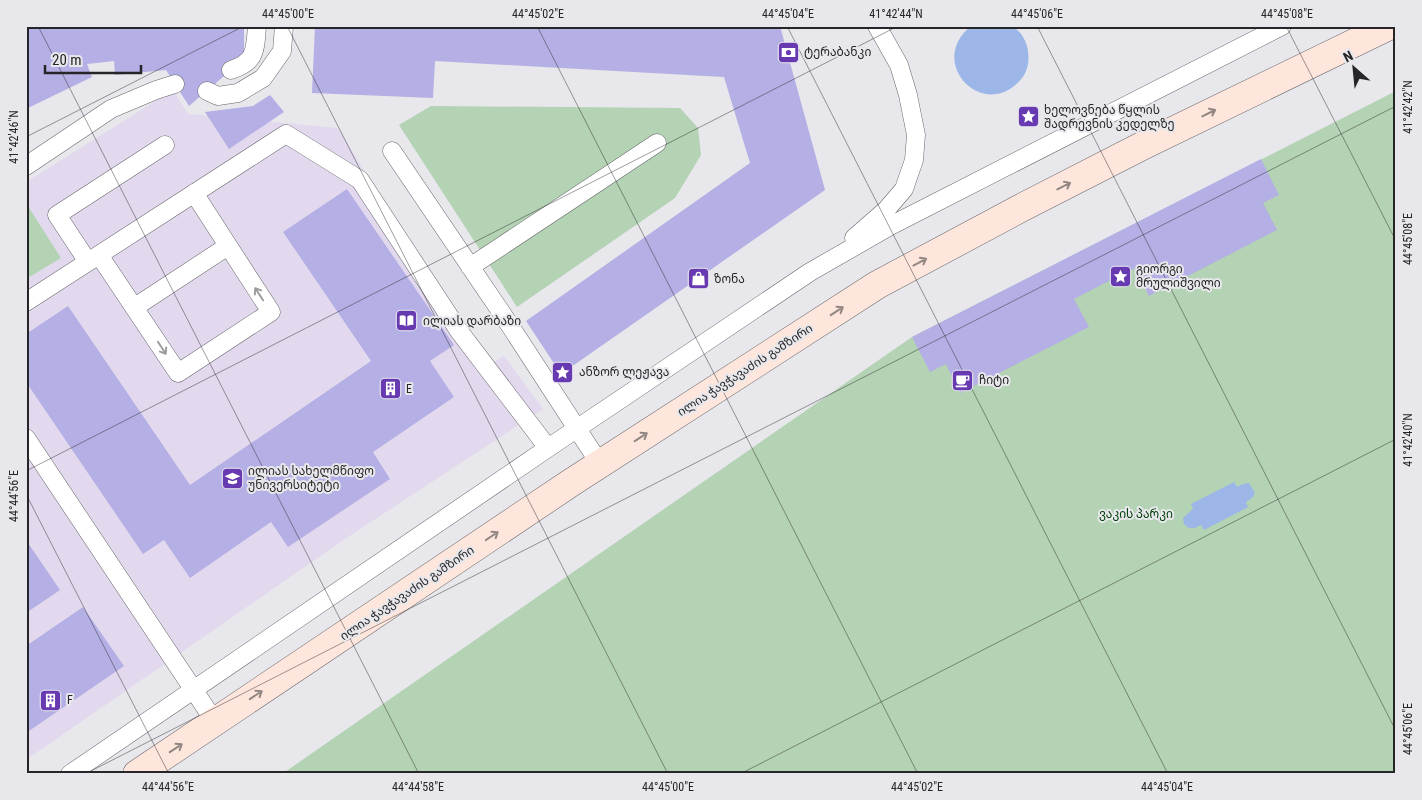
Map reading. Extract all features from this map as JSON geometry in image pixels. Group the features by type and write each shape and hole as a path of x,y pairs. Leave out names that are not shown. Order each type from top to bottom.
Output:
{"main road":[{"name":"ილია ჭავჭავაძის გამზირი","path":"137,774 600,464 877,285 1126,154 1389,26"}],"lane":[{"path":"231,70 243,66 252,58 257,26"},
{"path":"207,91 218,96 238,93 263,78 282,51 284,26"},
{"path":"810,272 886,210 904,189 914,160 916,134 908,95 899,65 877,26"},
{"path":"70,774 810,272 892,225 1282,26"},
{"path":"26,166 111,110 156,90 175,84"},
{"path":"26,302 286,134 360,180 459,331 548,448"},
{"path":"470,267 657,143"},
{"path":"165,145 57,214 135,307 178,373 271,312 194,193"},
{"path":"392,151 578,428 600,464"},
{"path":"135,307 228,246"},
{"path":"26,438 215,722"}],"shaded area":[{"name":"ილიას სახელმწიფო უნივერსიტეტი","path":"173,90 188,114 338,128 365,172 492,363 504,356 543,409 348,537 26,760 26,182"}],"green space":[{"name":"ვაკის პარკი","path":"1396,91 1396,774 282,774 912,337"},
{"path":"431,106 680,108 698,128 701,155 675,198 517,307 399,125"},
{"path":"26,203 61,258 26,279"}],"water":[{"path":"971,26 1009,26 1019,31 1023,37 1028,51 1028,66 1022,78 1007,90 992,94 977,92 965,83 957,71 954,56 958,41"},
{"path":"1234,482 1237,487 1249,483 1255,493 1246,502 1248,507 1204,530 1201,525 1189,528 1184,524 1183,518 1193,509 1191,504"}],"building":[{"path":"26,26 244,26 244,59 189,106 166,70 115,75 114,61 87,64 92,77 26,109"},
{"path":"315,26 780,26 825,190 561,374 526,321 750,163 724,77 435,61 433,98 312,93"},
{"path":"270,95 284,112 229,149 205,112 253,106"},
{"path":"1261,159 1279,195 1263,203 1277,230 1149,296 1135,268 1105,283 1074,299 1089,327 960,393 946,364 930,372 912,337"},
{"name":"E","path":"347,189 454,345 430,361 454,397 373,452 390,479 288,547 271,522 190,578 164,540 143,554 26,382 26,334 68,306 190,485 371,361 283,232"},
{"path":"26,540 60,590 26,613"},
{"name":"F","path":"83,607 124,666 26,733 26,646"}],"place":[{"name":"ტერაბანკი","path":"788,52"},
{"name":"ხელოვნება წყლის შადრევნის კედელზე","path":"1028,117"},
{"name":"გიორგი მრულიშვილი","path":"1120,276"},
{"name":"ზონა","path":"698,279"},
{"name":"ილიას დარბაზი","path":"407,321"},
{"name":"ანზორ ლეჟავა","path":"563,372"},
{"name":"ჩიტი","path":"963,380"},
{"name":"E","path":"390,389"},
{"name":"ილიას სახელმწიფო უნივერსიტეტი","path":"232,478"},
{"name":"F","path":"51,700"}]}
